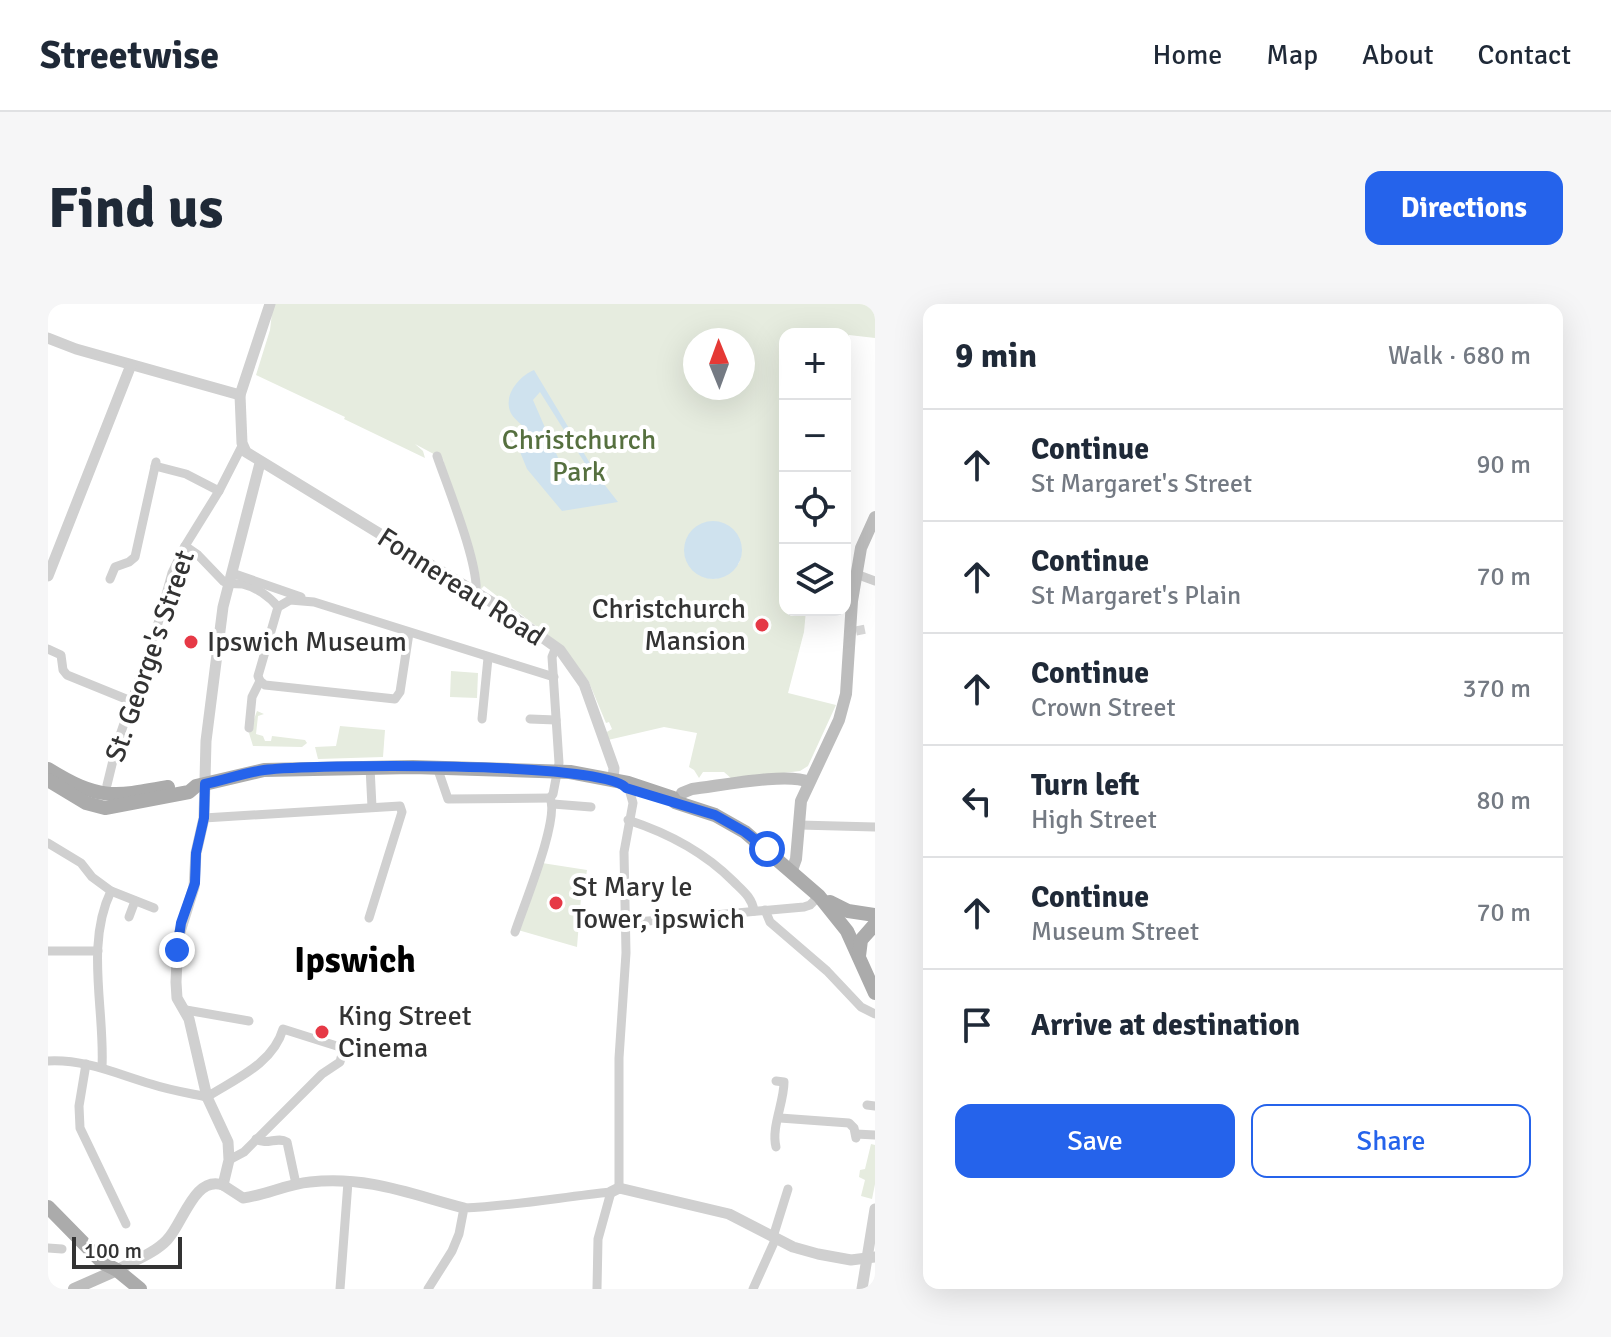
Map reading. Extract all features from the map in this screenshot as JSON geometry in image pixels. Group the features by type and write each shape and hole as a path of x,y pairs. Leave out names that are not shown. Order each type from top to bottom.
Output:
{"main road":[{"path":"792,870 796,859 801,801 844,706 856,574 861,548 875,517"},
{"path":"48,769 71,784 118,796 184,784 200,785 264,770 370,767 558,771 628,783 727,821 792,870 844,926 875,993"},
{"path":"676,803 682,793 692,789 781,779 798,778 809,782"},
{"path":"48,780 86,803 112,808 189,792 200,785"},
{"path":"819,896 842,909 875,915"},
{"path":"859,957 861,940 875,924"},
{"path":"48,1194 110,1258 117,1270"},
{"path":"48,1207 103,1263 140,1289"},
{"path":"74,1289 117,1270"}],"street":[{"path":"242,446 240,395 270,304"},
{"path":"48,338 240,395"},
{"path":"48,576 131,365"},
{"name":"Fonnereau Road","path":"242,446 260,463 504,609 556,647 584,684 614,768 616,782"},
{"name":"St. George's Street","path":"104,790 172,573 242,446"},
{"path":"437,456 471,561 476,593"},
{"path":"223,1185 229,1160 226,1134 207,1097 186,1010 176,994 178,938 194,887 196,853 204,818 200,785 230,579 260,463"},
{"path":"110,579 115,567 135,557 156,464 186,474 219,491"},
{"path":"185,546 230,579 255,589 278,607"},
{"path":"856,574 875,581"},
{"path":"230,579 554,677"},
{"path":"314,602 290,600 278,607 258,676 265,685 390,700 397,698 409,633"},
{"path":"515,932 543,851 558,771 552,657 556,647"},
{"path":"48,649 61,655 67,675 131,701"},
{"path":"482,719 488,658"},
{"path":"249,728 252,697 260,681"},
{"path":"530,719 556,720"},
{"path":"370,767 372,807"},
{"path":"437,767 448,799 552,801 591,807"},
{"path":"597,1289 598,1239 615,1190 619,1058 625,985 624,852 633,803 616,782"},
{"path":"204,818 400,806 402,812 369,918"},
{"path":"628,820 661,832 703,854 861,1007 875,1014"},
{"path":"799,825 875,827"},
{"path":"48,843 81,863 92,877 111,891 154,908"},
{"path":"102,1067 98,951 103,912 111,891"},
{"path":"626,923 807,906 819,896"},
{"path":"129,917 135,901"},
{"path":"48,951 98,951"},
{"path":"186,1010 249,1021"},
{"path":"48,1061 102,1067 153,1085 207,1097 263,1061 275,1049 283,1029 338,1045 342,1054 340,1062 328,1068 244,1152 229,1160"},
{"path":"86,1064 79,1106 80,1128 126,1224"},
{"path":"776,1081 784,1082 776,1147"},
{"path":"780,1118 849,1123 856,1136 875,1135"},
{"path":"256,1139 287,1142 296,1184"},
{"path":"340,1288 348,1182"},
{"path":"117,1270 166,1241 190,1204 204,1188 216,1183 243,1198 296,1184 348,1182 405,1189 464,1208 498,1207 615,1190 729,1214 793,1247 818,1254 844,1259 870,1258"},
{"path":"753,1289 774,1238 788,1189"},
{"path":"107,1211 118,1206"},
{"path":"428,1289 452,1251 464,1208"},
{"path":"862,1289 870,1258 875,1209"},
{"path":"48,1248 62,1249"}],"green space":[{"name":"Christchurch Park","path":"273,304 875,304 875,338 851,335 851,328 779,328 779,616 805,616 788,693 836,705 808,766 800,771 732,779 724,772 703,772 699,778 689,767 697,733 664,727 608,740 605,733 612,729 609,722 606,723 588,680 557,642 484,586 481,589 457,520 443,459 415,444 423,451 425,458 256,375 270,330","holes":["712,522 726,526 736,536 741,556 739,563 726,574 707,578 691,566 686,556 686,546 689,536 698,527"]},
{"path":"451,671 478,673 477,698 450,697"},
{"path":"257,711 264,714 258,716 256,734 263,736 265,741 271,741 272,736 305,740 307,743 302,747 253,746 249,733"},
{"path":"340,726 385,730 383,757 318,759 315,747 336,746"},
{"path":"542,863 587,870 581,897 577,947 518,930"},
{"path":"871,1144 875,1145 872,1199 861,1196 865,1180 859,1177 860,1170 865,1169"}],"water":[{"path":"534,370 597,475 618,502 562,511 527,469 516,442 526,430 512,415 509,401 513,388","holes":["540,392 586,465 566,476 533,400"]},
{"path":"713,521 733,530 742,550 733,570 713,579 693,570 684,550 693,530"}],"tunnel":[{"path":"856,631 866,629"}],"place":[{"name":"Christchurch Mansion","path":"762,625"},
{"name":"Ipswich Museum","path":"191,642"},
{"name":"St Mary le Tower, ipswich","path":"556,903"},
{"name":"King Street Cinema","path":"322,1032"}],"district":[{"name":"Ipswich","path":"355,960"}],"route":[{"path":"177,950 181,923 195,883 194,868 204,818 205,784 264,770 413,767 570,772 610,779 669,803 675,802 715,815 767,849"}]}
